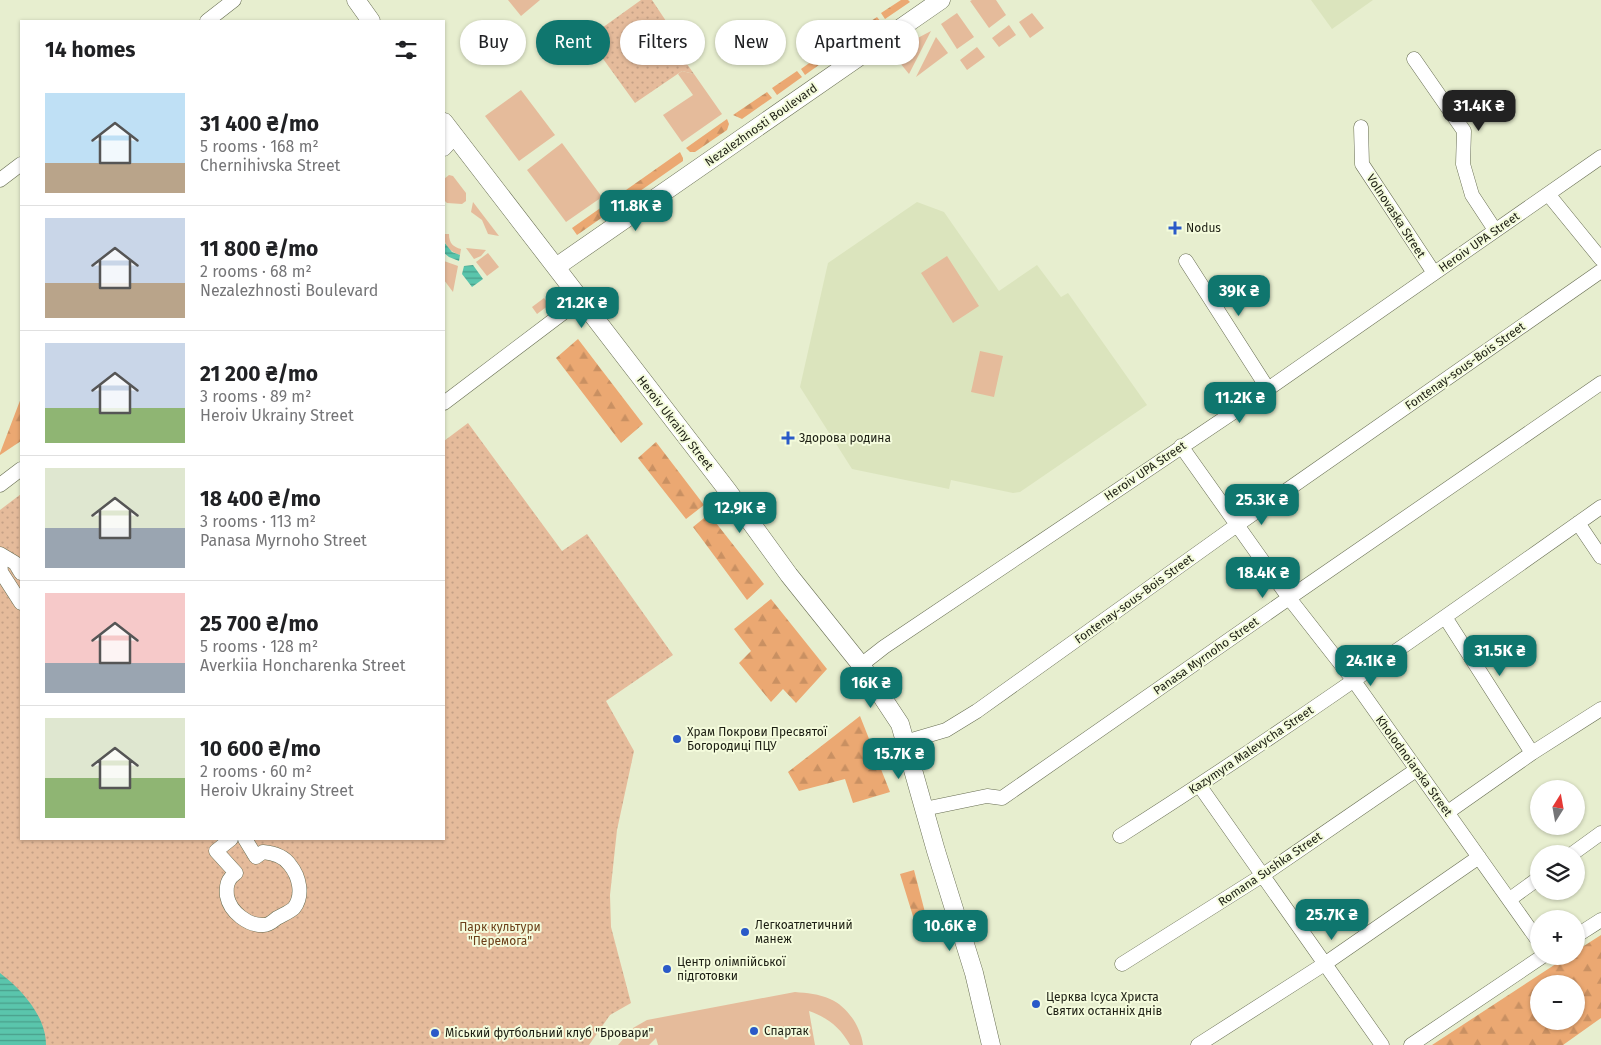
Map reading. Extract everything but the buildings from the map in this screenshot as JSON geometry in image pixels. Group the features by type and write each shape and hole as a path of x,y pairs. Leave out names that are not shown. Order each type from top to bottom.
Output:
{"main road":[{"path":"356,0 370,20"},
{"name":"Nezalezhnosti Boulevard","path":"556,267 941,0"},
{"name":"Heroiv Ukrainy Street","path":"445,126 449,143 556,267 735,500 789,575 861,665 900,724 974,973 991,1045"}],"street":[{"path":"208,20 234,0"},
{"path":"1414,59 1464,131 1463,164 1472,195 1496,230"},
{"name":"Volnovaska Street","path":"1361,127 1362,164 1434,273"},
{"name":"Heroiv UPA Street","path":"861,665 884,647 1268,389 1601,157"},
{"path":"0,180 20,165"},
{"path":"1548,194 1601,259"},
{"path":"1186,261 1268,389"},
{"name":"Fontenay-sous-Bois Street","path":"905,742 946,730 977,711 1237,525 1601,271"},
{"path":"445,402 563,313"},
{"name":"Panasa Myrnoho Street","path":"924,809 987,796 1002,798 1601,383"},
{"name":"Kholodnoiarska Street","path":"1181,446 1289,598 1354,681 1530,929"},
{"path":"0,484 20,470"},
{"name":"Kazymyra Malevycha Street","path":"1120,836 1200,785 1354,681 1601,507"},
{"path":"1578,523 1601,557"},
{"path":"0,554 15,563 20,571"},
{"path":"0,560 1,572 20,601"},
{"path":"1445,617 1532,753"},
{"path":"1448,812 1532,753 1601,709"},
{"name":"Romana Sushka Street","path":"1122,964 1263,875 1416,770"},
{"path":"1200,785 1382,1045"},
{"path":"1584,845 1601,833"},
{"path":"230,840 216,851 236,873 229,878 226,888 228,900 234,911 243,919 254,924 266,926 293,908 298,900 299,882 295,871 288,862 278,855 263,852 256,858 245,840"},
{"path":"1198,1045 1326,963 1479,857"},
{"path":"1510,899 1530,885"},
{"path":"1585,930 1601,920"},
{"path":"1411,1045 1531,965"}],"shaded area":[{"path":"1311,0 1373,0 1332,29"},
{"path":"917,202 944,212 999,291 1037,265 1061,297 1068,293 1147,405 1020,492 1013,493 951,480 949,489 852,469 800,387 828,263"}],"green space":[{"path":"508,0 540,0 521,16"},
{"path":"641,0 652,0 665,20 620,20 620,65 688,65 694,74 682,71 635,103 608,65 610,65 610,22"},
{"path":"901,0 908,0 910,2 885,19 881,13"},
{"path":"996,0 1006,15 989,28 970,1"},
{"path":"957,13 974,37 957,49 941,24"},
{"path":"1032,13 1044,28 1030,38 1019,22"},
{"path":"1009,25 1016,35 999,47 992,38"},
{"path":"931,31 919,54 919,37"},
{"path":"936,37 948,53 916,77"},
{"path":"977,47 985,57 967,70 960,60"},
{"path":"807,65 819,65 805,75 801,69"},
{"path":"902,65 914,65 909,74"},
{"path":"682,71 694,74 722,114 682,142 663,115 693,95 678,74"},
{"path":"797,71 802,77 777,95 772,88"},
{"path":"521,90 555,135 519,161 485,116"},
{"path":"767,92 772,98 742,119 733,115"},
{"path":"727,119 729,124 727,130 695,152 690,152 686,148"},
{"path":"562,143 602,197 566,222 527,170"},
{"path":"680,152 683,161 577,235 572,228"},
{"path":"449,175 453,176 466,193 466,201 462,204 447,203 445,201 445,178"},
{"path":"473,202 499,236 488,234 482,220 471,212"},
{"path":"445,234 449,234 452,244 461,249 460,255 448,248 445,242"},
{"path":"466,248 486,250 481,256 474,259"},
{"path":"488,253 499,267 487,276 476,262"},
{"path":"947,256 979,306 953,323 921,273"},
{"path":"445,261 458,266 453,292 445,281"},
{"path":"544,298 549,305 537,314 532,307"},
{"path":"578,339 643,424 621,443 556,358"},
{"path":"980,351 1003,356 994,397 971,392"},
{"path":"20,401 20,442 0,455"},
{"name":"Парк культури \"Перемога\"","path":"468,423 562,551 587,534 673,655 606,701 634,751 617,830 610,895 611,927 631,1003 610,1015 589,1045 0,1045 0,510 20,495 20,840 445,840 445,440"},
{"path":"656,442 704,505 686,519 638,458"},
{"path":"709,514 764,584 747,600 693,527"},
{"path":"771,599 827,669 796,703 783,689 771,702 739,663 751,651 734,629"},
{"path":"860,716 890,792 853,803 845,779 799,791 788,772"},
{"path":"914,870 927,920 916,926 900,874"},
{"path":"1601,935 1601,1018 1585,1029 1585,975 1539,975 1554,965 1585,965 1585,945"},
{"path":"1530,981 1530,1030 1584,1030 1563,1045 1432,1045"},
{"path":"795,992 822,996 836,1002 856,1024 863,1045 850,1045 833,1024 809,1011 815,1045 658,1045 656,1038 649,1045 618,1045 633,1028 647,1020"}],"water":[{"path":"445,243 452,252 460,255 459,261 445,254"},
{"path":"473,265 483,279 472,287 462,274 464,266"},
{"path":"0,973 31,1004 42,1024 46,1045 0,1045"}],"place":[{"name":"Nodus","path":"1175,228"},
{"name":"Здорова родина","path":"788,438"},
{"name":"Храм Покрови Пресвятої Богородиці ПЦУ","path":"677,739"},
{"name":"Легкоатлетичний манеж","path":"745,932"},
{"name":"Центр олімпійської підготовки","path":"667,969"},
{"name":"Церква Ісуса Христа Святих останніх днів","path":"1036,1004"},
{"name":"Спартак","path":"754,1031"},
{"name":"Міський футбольний клуб \"Бровари\"","path":"435,1033"}]}
